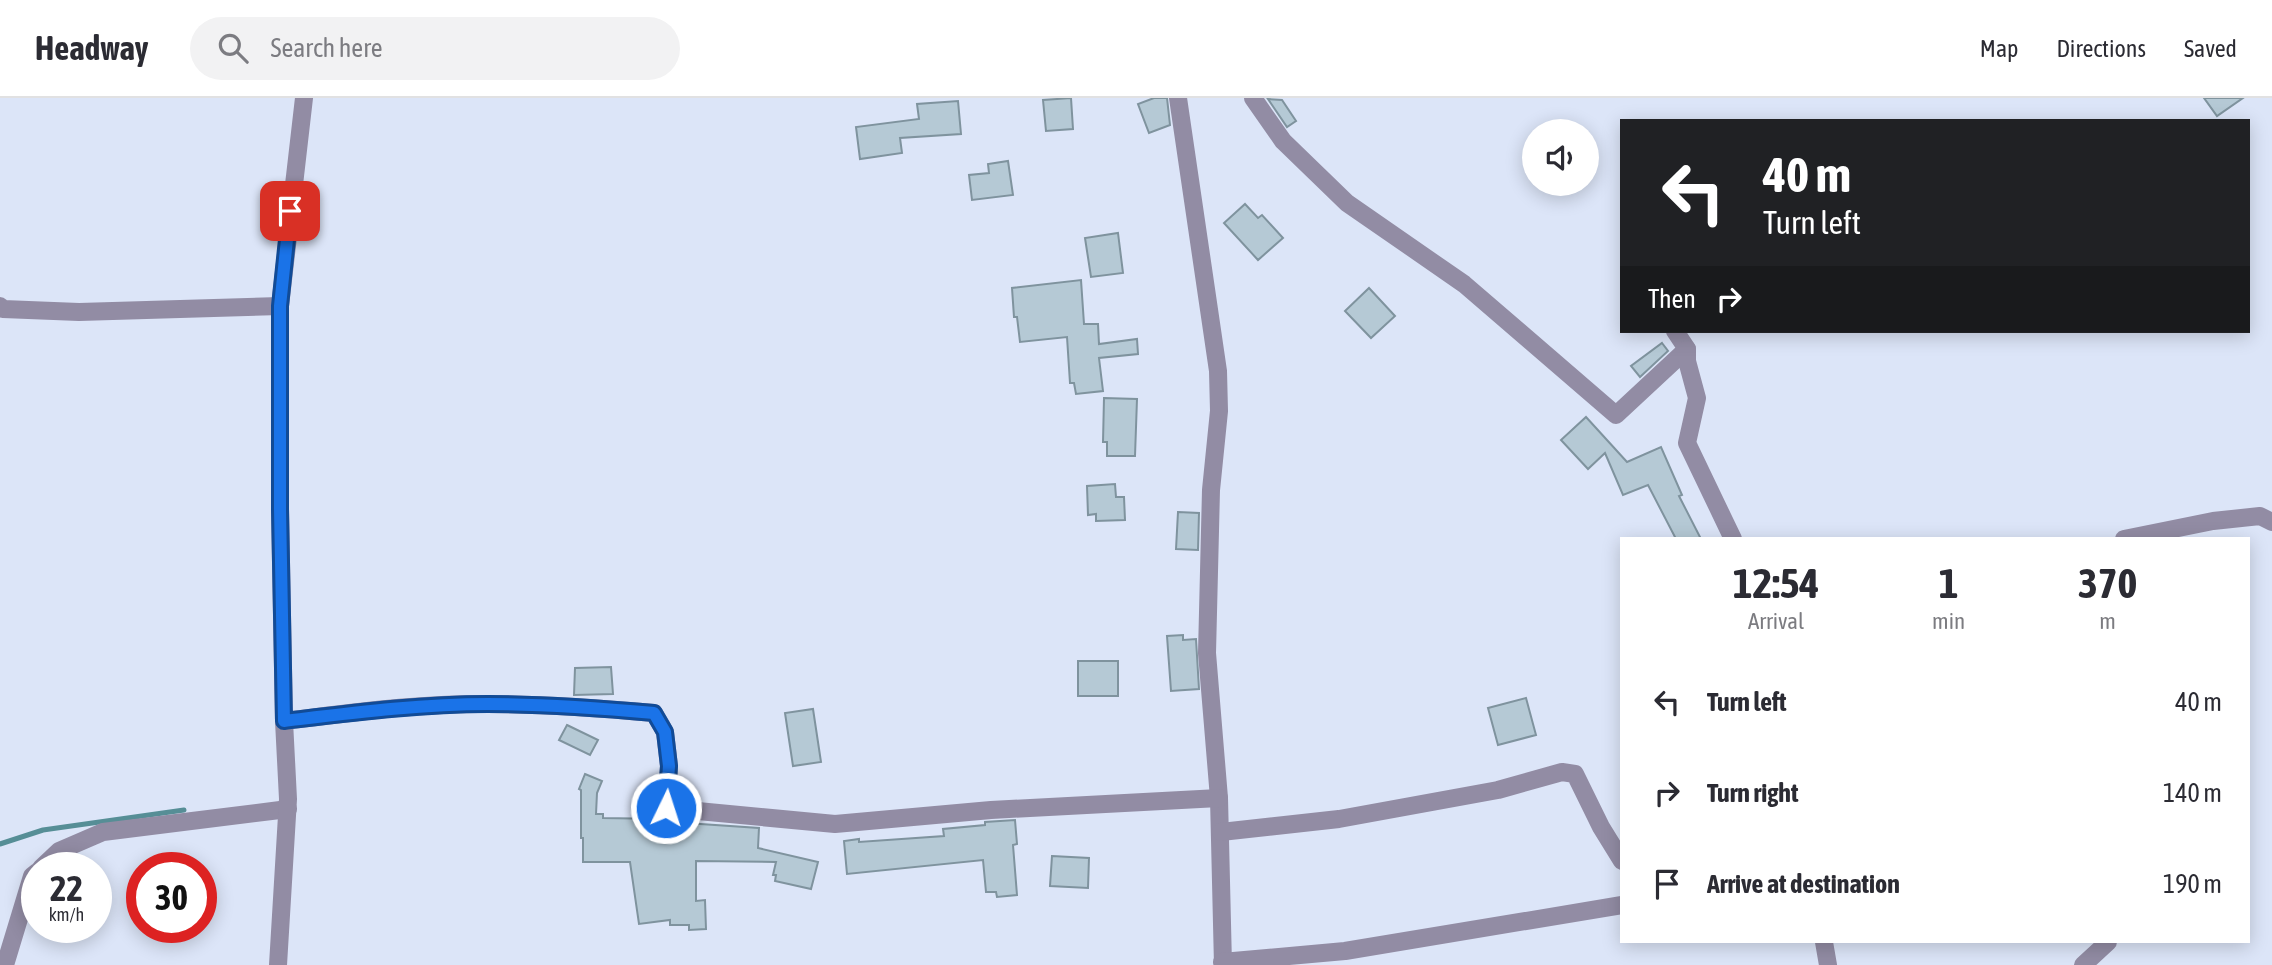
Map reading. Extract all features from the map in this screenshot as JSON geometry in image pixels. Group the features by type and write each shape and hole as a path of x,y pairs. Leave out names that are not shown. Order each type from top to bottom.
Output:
{"street":[{"path":"278,965 288,809 280,509 280,306 304,98"},
{"path":"1178,98 1219,370 1219,411 1211,490 1207,653 1221,832 1223,964 1345,951 1620,905"},
{"path":"1253,98 1283,141 1347,203 1464,284 1616,415 1687,349"},
{"path":"0,306 3,309 79,312 280,306"},
{"path":"1676,333 1687,349 1697,398 1687,443 1732,537"},
{"path":"2134,537 2213,521 2248,517 2260,516 2272,522"},
{"path":"284,721 363,712 485,704 580,706 654,713 665,732 669,766 666,808 835,824 991,810 1219,798"},
{"path":"1221,832 1352,817 1498,790 1562,772 1575,774 1601,827 1620,858"},
{"path":"58,852 103,832 288,809"},
{"path":"5,965 21,916"},
{"path":"1824,943 1828,965"},
{"path":"2083,965 2107,943"}],"building":[{"path":"1071,98 1073,129 1046,131 1043,100"},
{"path":"1154,98 1167,98 1170,125 1149,133 1138,104"},
{"path":"2204,98 2243,98 2217,116"},
{"path":"1268,99 1282,100 1296,121 1287,127"},
{"path":"958,101 961,134 900,138 902,153 860,159 856,127 919,119 917,104"},
{"path":"1008,161 1013,195 972,200 969,175 989,173 988,164"},
{"path":"1245,204 1258,218 1262,215 1283,238 1258,260 1224,223"},
{"path":"1118,233 1123,273 1091,277 1085,238"},
{"path":"1081,280 1084,324 1098,324 1099,344 1137,339 1138,354 1099,358 1103,391 1076,394 1074,383 1070,383 1067,337 1020,342 1017,317 1014,317 1012,288"},
{"path":"1369,288 1395,316 1371,338 1345,311"},
{"path":"1662,343 1668,351 1640,377 1631,366"},
{"path":"1104,398 1137,399 1135,456 1107,456 1107,442 1103,442"},
{"path":"1586,417 1627,462 1661,447 1682,495 1679,496 1700,537 1675,537 1648,485 1623,495 1605,453 1588,469 1561,440"},
{"path":"1115,484 1116,497 1124,497 1125,520 1096,521 1096,514 1088,515 1087,486"},
{"path":"1178,512 1199,513 1198,550 1176,549"},
{"path":"1183,635 1183,640 1196,639 1199,689 1171,691 1167,636"},
{"path":"1078,661 1118,661 1118,696 1078,696"},
{"path":"611,667 613,694 574,695 575,668"},
{"path":"1526,698 1536,735 1498,745 1488,708"},
{"path":"813,709 821,762 793,766 785,713"},
{"path":"567,725 598,740 590,755 559,740"},
{"path":"585,774 602,781 597,793 596,814 603,814 603,818 664,819 671,822 759,828 758,848 818,862 811,889 775,881 776,875 773,875 776,862 696,861 696,901 705,900 706,929 689,930 689,925 670,925 670,920 639,924 630,862 583,862 579,789"},
{"path":"1015,820 1017,844 1013,845 1017,895 997,897 996,892 986,892 983,860 847,874 844,841 944,836 943,829"},
{"path":"1052,856 1089,858 1088,888 1050,886"}],"waterway":[{"path":"0,844 43,830 184,810"}],"route":[{"path":"290,211 280,306 284,721 363,712 485,704 580,706 654,713 665,732 669,766 666,808"}]}
